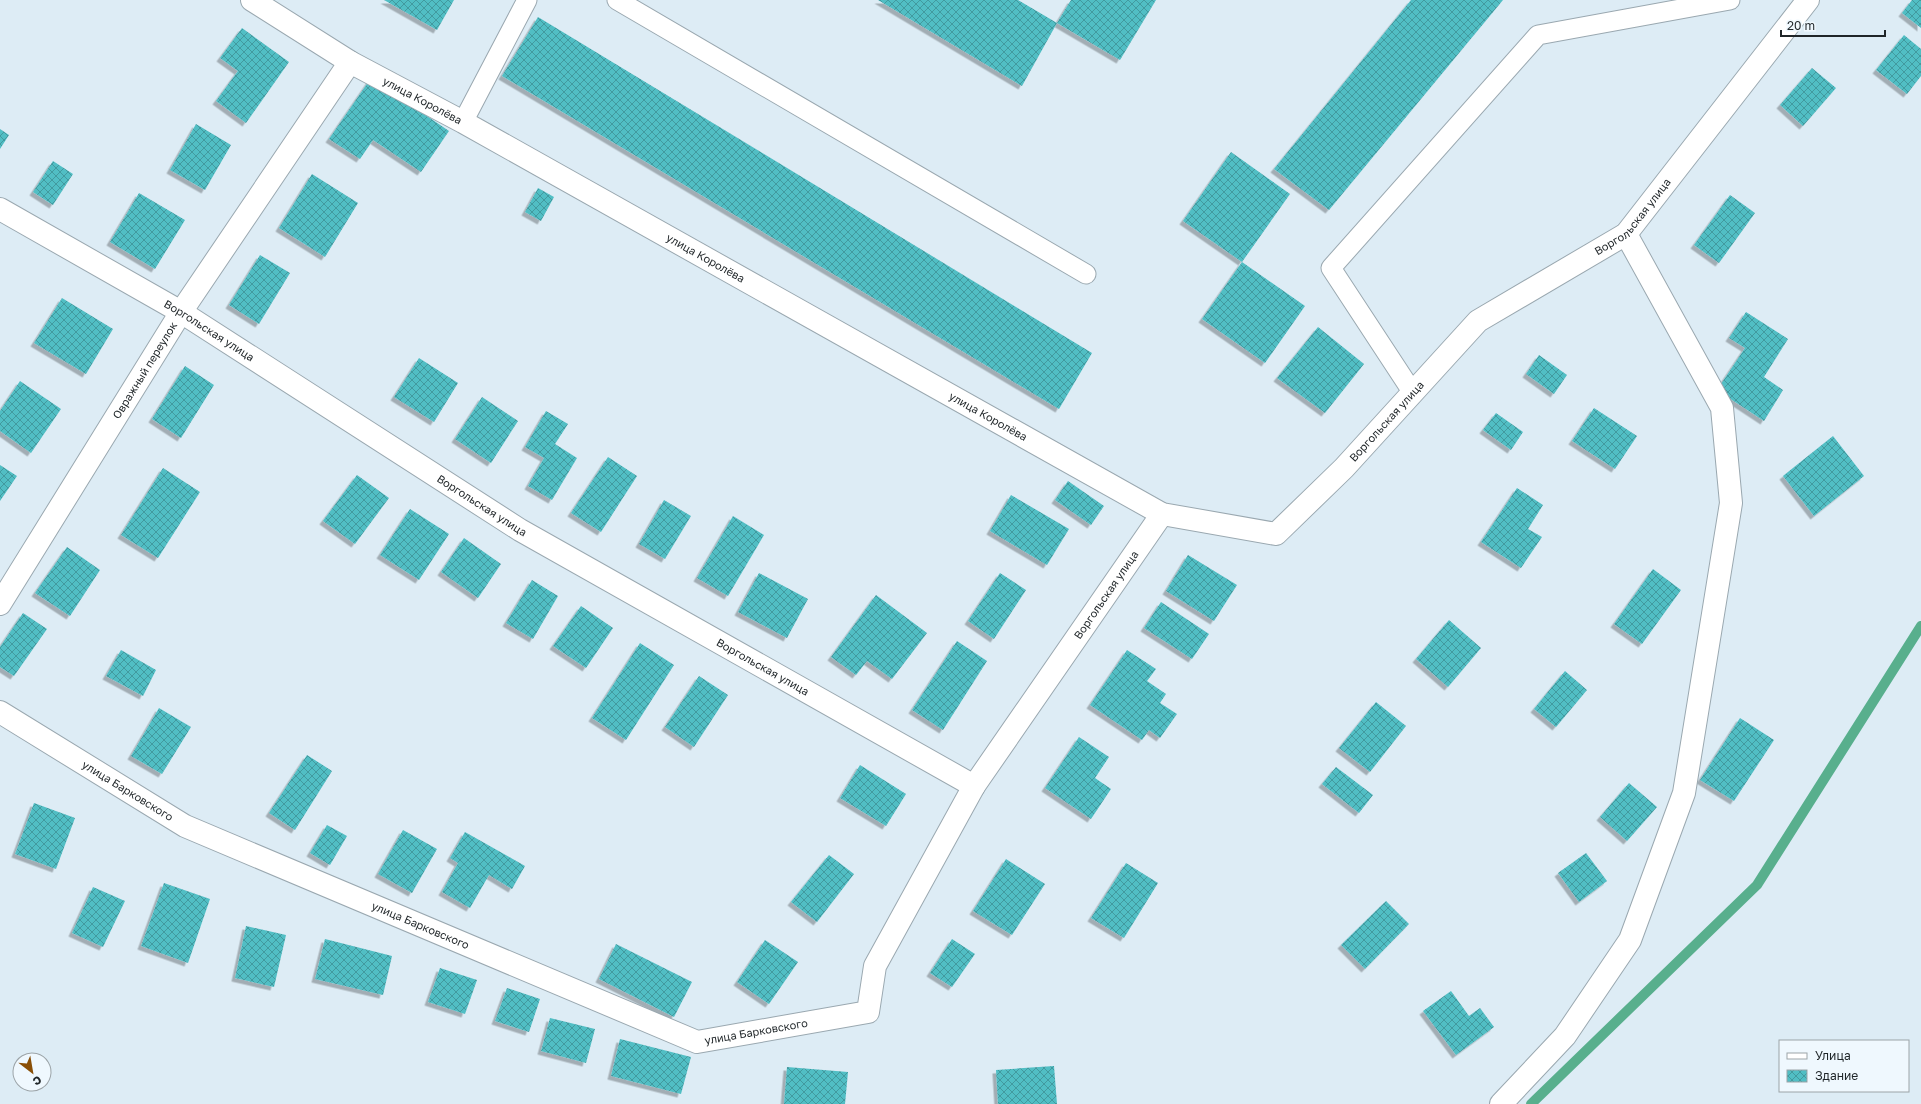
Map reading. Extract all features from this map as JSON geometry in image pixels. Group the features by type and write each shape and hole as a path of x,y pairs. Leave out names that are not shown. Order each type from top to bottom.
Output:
{"street":[{"name":"улица Королёва","path":"252,0 350,62 462,122 1162,514"},
{"name":"Воргольская улица","path":"868,1012 875,966 974,786 1162,514 1276,534 1344,468 1478,321 1626,234 1808,0"},
{"name":"Овражный переулок","path":"0,604 181,312 350,62"},
{"name":"Воргольская улица","path":"0,209 181,312 520,530 974,786"},
{"path":"1501,1104 1565,1036 1630,940 1684,793 1731,503 1722,408 1626,234"},
{"name":"улица Барковского","path":"0,712 185,826 697,1042 868,1012"}],"lane":[{"path":"462,122 526,0"},
{"path":"617,0 1086,274"},
{"path":"1413,393 1331,268 1538,35 1730,0"}],"building":[{"path":"384,0 454,0 437,30"},
{"path":"878,0 1018,0 1057,23 1022,86"},
{"path":"1071,0 1156,0 1120,60 1057,23"},
{"path":"1411,0 1503,0 1329,210 1274,169"},
{"path":"1912,0 1921,0 1921,28 1902,13"},
{"path":"538,17 1092,353 1059,409 502,76"},
{"path":"242,28 289,62 246,123 216,101 238,71 220,58"},
{"path":"1904,35 1921,49 1921,76 1907,94 1876,70"},
{"path":"1812,68 1836,88 1803,126 1780,105"},
{"path":"371,78 449,131 421,172 373,140 360,159 329,139"},
{"path":"196,124 231,145 205,190 170,170"},
{"path":"0,129 9,135 0,149"},
{"path":"1231,152 1290,194 1242,262 1183,221"},
{"path":"53,161 73,174 53,205 33,192"},
{"path":"312,174 358,203 325,257 279,228"},
{"path":"538,188 554,197 541,221 525,212"},
{"path":"139,193 185,220 155,269 110,242"},
{"path":"1730,195 1755,213 1719,263 1694,245"},
{"path":"260,255 290,273 259,324 229,305"},
{"path":"1242,262 1305,306 1265,363 1202,319"},
{"path":"62,298 113,329 86,374 34,343"},
{"path":"1746,312 1788,339 1764,377 1783,390 1764,421 1717,390 1745,348 1729,338"},
{"path":"1318,327 1364,364 1325,413 1277,378"},
{"path":"1539,355 1567,375 1554,394 1526,374"},
{"path":"419,358 458,383 434,422 394,397"},
{"path":"185,366 214,385 181,438 152,419"},
{"path":"20,381 61,409 31,453 0,431 0,411"},
{"path":"482,397 518,421 491,463 455,439"},
{"path":"1594,408 1637,436 1615,469 1572,441"},
{"path":"546,411 568,424 555,444 577,458 552,500 528,486 544,458 525,447"},
{"path":"1496,413 1523,432 1511,450 1483,430"},
{"path":"1833,436 1864,476 1814,516 1783,476"},
{"path":"608,457 637,476 601,532 571,513"},
{"path":"0,465 17,476 0,501"},
{"path":"163,468 200,492 158,558 121,535"},
{"path":"357,475 389,498 355,544 323,521"},
{"path":"1068,481 1104,506 1091,525 1055,500"},
{"path":"1517,488 1543,505 1528,529 1542,537 1521,568 1481,542"},
{"path":"1011,495 1069,529 1047,565 990,531"},
{"path":"664,500 691,516 665,559 639,544"},
{"path":"410,509 449,534 419,580 380,555"},
{"path":"733,516 764,535 728,596 697,578"},
{"path":"464,538 501,564 478,598 441,572"},
{"path":"67,547 100,570 70,616 35,593"},
{"path":"1188,555 1237,585 1214,621 1166,591"},
{"path":"1653,569 1681,590 1642,644 1614,624"},
{"path":"759,573 808,599 787,638 738,612"},
{"path":"1000,573 1026,590 994,639 968,621"},
{"path":"532,580 558,596 533,639 506,623"},
{"path":"876,595 927,633 892,679 867,661 856,675 831,657"},
{"path":"1161,602 1209,634 1192,659 1144,628"},
{"path":"581,606 613,628 586,668 553,646"},
{"path":"23,613 47,629 14,676 0,667 0,647"},
{"path":"1449,620 1481,648 1448,687 1416,659"},
{"path":"957,641 987,661 943,730 912,710"},
{"path":"640,643 674,665 626,740 592,718"},
{"path":"121,650 156,670 143,696 106,676"},
{"path":"1127,650 1156,669 1147,681 1166,694 1160,703 1177,714 1160,738 1149,730 1142,740 1090,705"},
{"path":"1565,671 1587,690 1556,727 1534,709"},
{"path":"699,676 728,695 694,747 665,727"},
{"path":"1376,702 1406,726 1370,772 1339,748"},
{"path":"159,708 191,727 162,774 131,756"},
{"path":"1740,718 1774,740 1734,801 1700,780"},
{"path":"1079,737 1109,757 1095,778 1111,789 1091,819 1045,788"},
{"path":"307,755 332,771 295,830 269,813"},
{"path":"860,765 906,794 886,826 840,798"},
{"path":"1336,767 1373,795 1359,813 1322,784"},
{"path":"1629,783 1657,807 1627,841 1600,817"},
{"path":"34,803 75,818 56,869 15,854"},
{"path":"327,825 347,836 330,865 310,853"},
{"path":"403,830 437,849 412,893 378,874"},
{"path":"465,832 525,866 512,889 489,875 470,908 442,892 458,863 450,858"},
{"path":"1586,853 1607,881 1579,902 1558,873"},
{"path":"829,855 854,874 817,922 791,902"},
{"path":"1006,859 1045,884 1012,935 973,911"},
{"path":"1126,863 1158,883 1124,938 1091,918"},
{"path":"164,883 210,899 188,963 141,946"},
{"path":"93,887 125,901 103,947 72,933"},
{"path":"1386,901 1409,924 1365,969 1341,945"},
{"path":"246,926 286,935 274,987 235,978"},
{"path":"325,939 392,956 383,995 315,979"},
{"path":"952,939 975,954 952,987 930,973"},
{"path":"765,940 798,962 769,1004 737,982"},
{"path":"616,944 692,982 674,1017 599,979"},
{"path":"440,968 477,980 465,1014 428,1002"},
{"path":"507,988 540,999 529,1032 495,1021"},
{"path":"1451,991 1469,1016 1480,1008 1494,1027 1456,1055 1423,1011"},
{"path":"550,1018 595,1029 586,1063 541,1051"},
{"path":"620,1039 691,1057 681,1094 611,1076"},
{"path":"1054,1066 1057,1104 998,1104 996,1070"},
{"path":"787,1067 848,1072 845,1104 784,1104"}],"waterway":[{"path":"1531,1104 1757,885 1921,626"}]}
